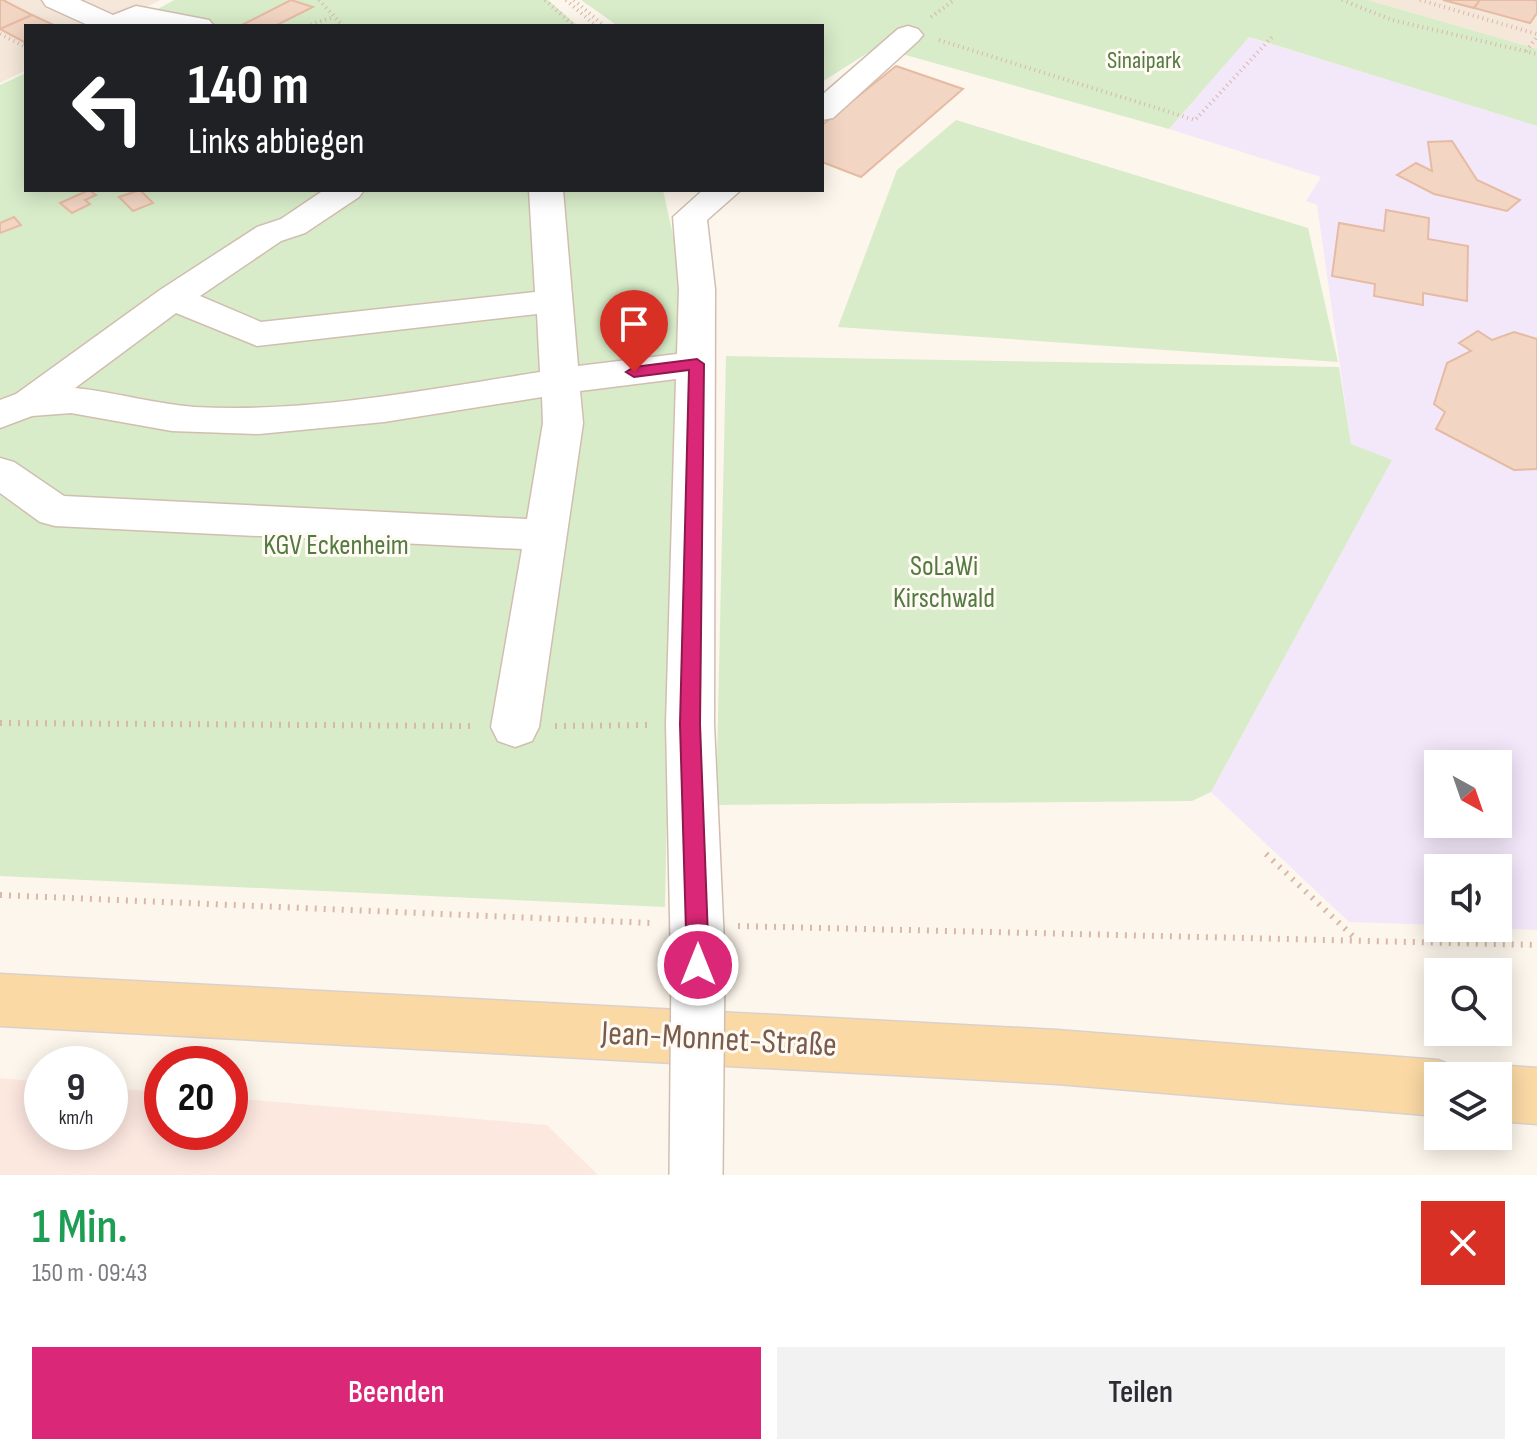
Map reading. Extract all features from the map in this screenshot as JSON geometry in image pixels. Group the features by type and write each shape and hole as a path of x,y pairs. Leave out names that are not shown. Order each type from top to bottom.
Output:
{"main road":[{"name":"Jean-Monnet-Straße","path":"0,1000 1057,1057 1424,1087"},
{"path":"1512,1094 1537,1096"}],"street":[{"path":"56,0 110,24"},
{"path":"118,24 136,15 188,24"},
{"path":"824,109 917,36"},
{"path":"16,408 269,234 293,226 344,192"},
{"path":"515,727 563,423 546,192"},
{"path":"696,1175 698,945 690,724 697,289 690,217 721,192"},
{"path":"173,298 257,334 553,301"},
{"path":"16,408 44,398 194,420 308,418 697,364"},
{"path":"0,472 55,511 544,535"}],"path":[{"path":"319,0 341,24"},
{"path":"545,0 572,24"},
{"path":"566,0 594,24"},
{"path":"574,0 602,24"},
{"path":"1342,0 1392,20 1537,54"},
{"path":"1420,0 1537,35 1526,51"},
{"path":"1442,6 1446,1"},
{"path":"1497,22 1502,16"},
{"path":"312,24 334,17"},
{"path":"0,34 24,46"},
{"path":"917,36 1195,120 1272,37"},
{"path":"0,723 515,727 690,724"},
{"path":"1266,854 1358,941"},
{"path":"0,895 698,945 1358,941 1537,945"}],"shaded area":[{"path":"0,0 160,0 115,24 24,24 24,71 0,83"},
{"path":"1368,0 1537,0 1537,49"},
{"path":"1248,37 1537,126 1537,930 1512,929 1512,854 1424,854 1424,925 1349,922 1211,792 1391,461 1351,444 1317,205 1306,201 1321,177 1169,129"},
{"path":"0,1078 24,1080 24,1150 128,1150 128,1089 144,1091 144,1150 248,1150 248,1100 547,1125 598,1175 0,1175"}],"green space":[{"path":"174,0 548,0 576,24 132,24"},
{"name":"Sinaipark","path":"581,0 1368,0 1537,49 1537,126 1249,37 1169,129 877,47 824,81 824,24 615,24"},
{"name":"KGV Eckenheim","path":"24,74 24,192 663,192 679,262 665,907 0,876 0,85"},
{"path":"956,120 1308,228 1338,362 838,327 897,170"},
{"name":"SoLaWi Kirschwald","path":"726,356 1339,367 1351,444 1392,460 1211,792 1192,801 716,805"}],"building":[{"path":"0,0 3,0 32,15 0,29"},
{"path":"291,0 313,7 279,24 244,24"},
{"path":"1443,0 1480,0 1474,8"},
{"path":"1480,0 1534,0 1537,1 1537,13 1530,23 1474,8"},
{"path":"32,15 52,24 24,24 24,42 0,29"},
{"path":"896,66 963,89 861,177 824,163 824,123"},
{"path":"1452,141 1477,180 1520,200 1507,211 1434,194 1397,175 1416,163 1432,171 1428,142"},
{"path":"85,192 96,195 85,200 90,204 72,213 60,203"},
{"path":"142,192 153,203 133,211 119,197"},
{"path":"1386,210 1429,218 1428,239 1468,246 1467,301 1423,293 1423,305 1374,296 1375,284 1332,276 1339,223 1384,231"},
{"path":"14,217 21,225 0,233 0,223"},
{"path":"1478,331 1492,340 1514,332 1537,339 1537,469 1514,470 1436,429 1445,412 1434,404 1447,363 1471,351 1459,343"}],"route":[{"path":"634,372 697,364 690,724 698,965"}]}
